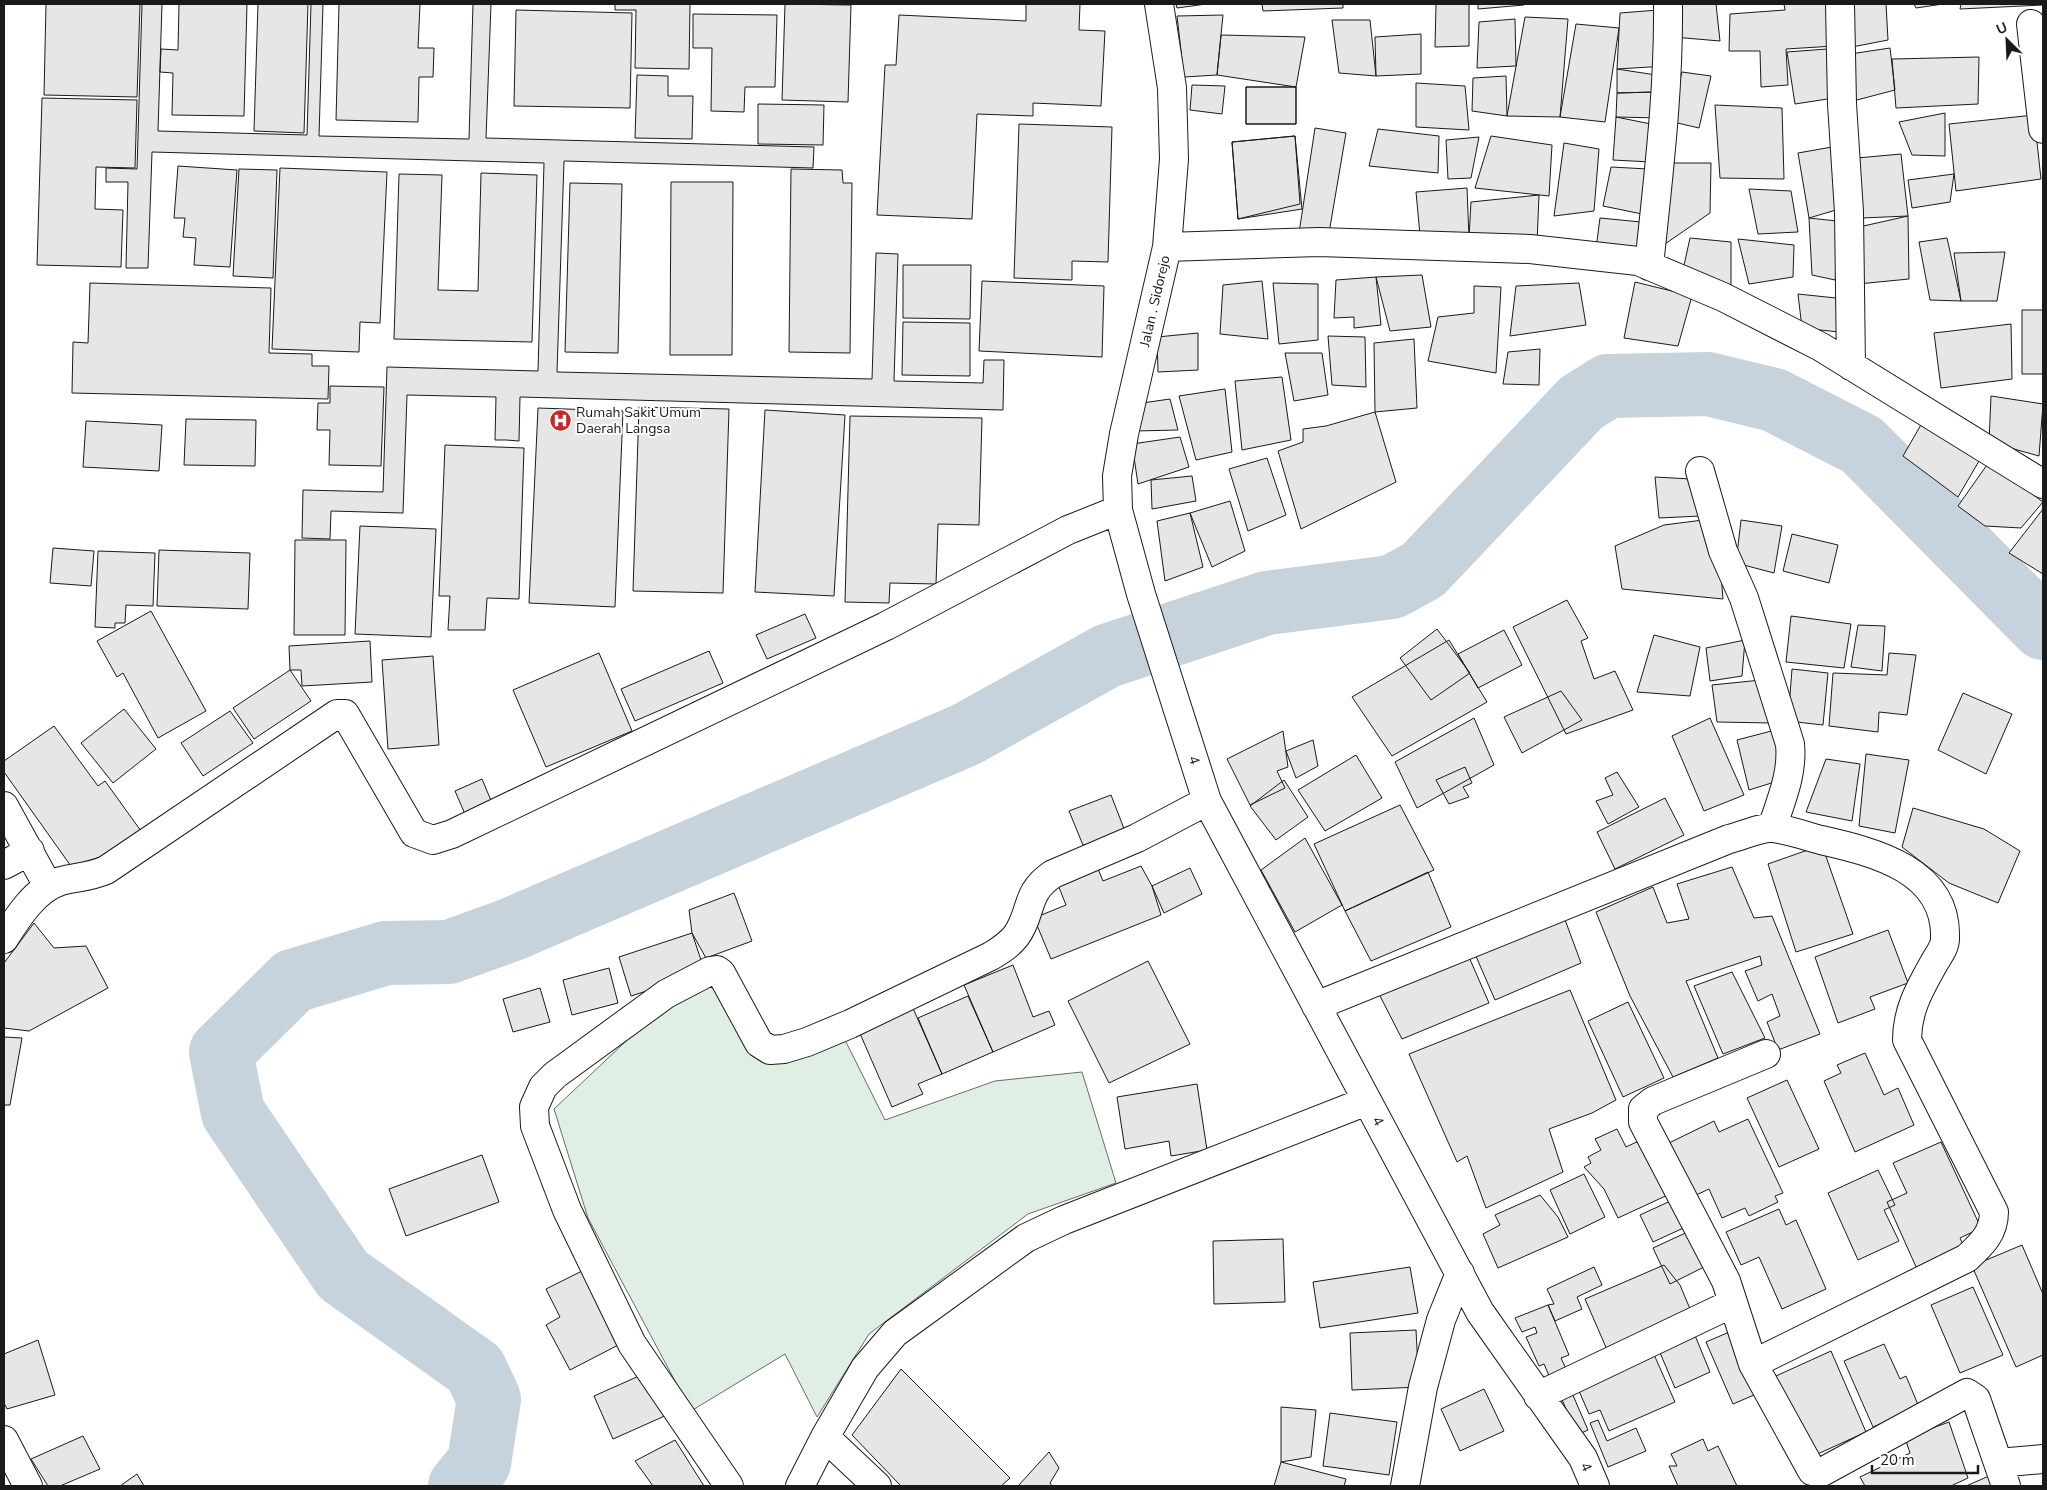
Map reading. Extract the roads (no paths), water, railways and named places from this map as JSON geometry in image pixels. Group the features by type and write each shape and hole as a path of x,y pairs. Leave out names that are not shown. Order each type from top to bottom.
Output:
{"street":[{"name":"Jalan . Sidorejo","path":"1141,594 1118,510 1117,476 1124,434 1167,247 1174,159 1172,88 1158,4"},
{"path":"1649,266 1664,124 1669,54 1668,4"},
{"path":"1840,4 1842,104 1848,212 1851,366"},
{"path":"2031,24 2043,129"},
{"path":"1167,247 1319,242 1520,249 1638,261 1723,297 1821,347 2043,484"},
{"path":"1700,471 1723,550 1744,598 1790,744 1791,759 1788,778 1772,828"},
{"path":"4,865 39,868 60,881 87,878 106,870 337,714 345,714 414,833 433,840 452,834 886,626 1068,530 1118,510"},
{"name":"4","path":"1141,594 1207,801 1480,1312 1583,1458 1595,1486"},
{"path":"729,1486 632,1344 568,1210 534,1126 534,1107 543,1087 555,1075 666,994 710,971 721,973 759,1043 765,1048 784,1049 850,1024 991,956 1007,946 1017,935 1034,890 1042,881 1053,874 1137,838 1207,801"},
{"path":"4,806 39,868 38,894 4,939"},
{"path":"1316,1006 1729,839 1772,828 1865,850 1902,865 1937,899 1945,918 1945,942 1912,1003 1907,1024 1907,1040 1994,1212 1994,1224 1986,1240 1967,1258 1754,1364"},
{"path":"4,912 39,868"},
{"path":"1766,1054 1653,1101 1643,1109 1644,1122 1726,1281 1754,1364 1812,1471 1822,1472 1967,1393 1976,1399 2002,1474 2043,1459"},
{"path":"800,1486 864,1368 895,1333 1026,1238 1064,1220 1367,1101"},
{"path":"1405,1486 1422,1387 1441,1320 1460,1273"},
{"path":"1538,1396 1734,1303"},
{"path":"825,1437 877,1486"},
{"path":"4,1440 28,1486"}],"waterway":[{"path":"460,1486 479,1463 489,1399 475,1369 343,1275 233,1113 221,1052 293,981 386,953 449,952 510,930 965,735 1107,656 1267,603 1392,587 1423,570 1581,403 1608,386 1708,384 1774,400 1862,445 2043,628"}],"place":[{"name":"Rumah Sakit Umum Daerah Langsa","path":"560,420"}]}
